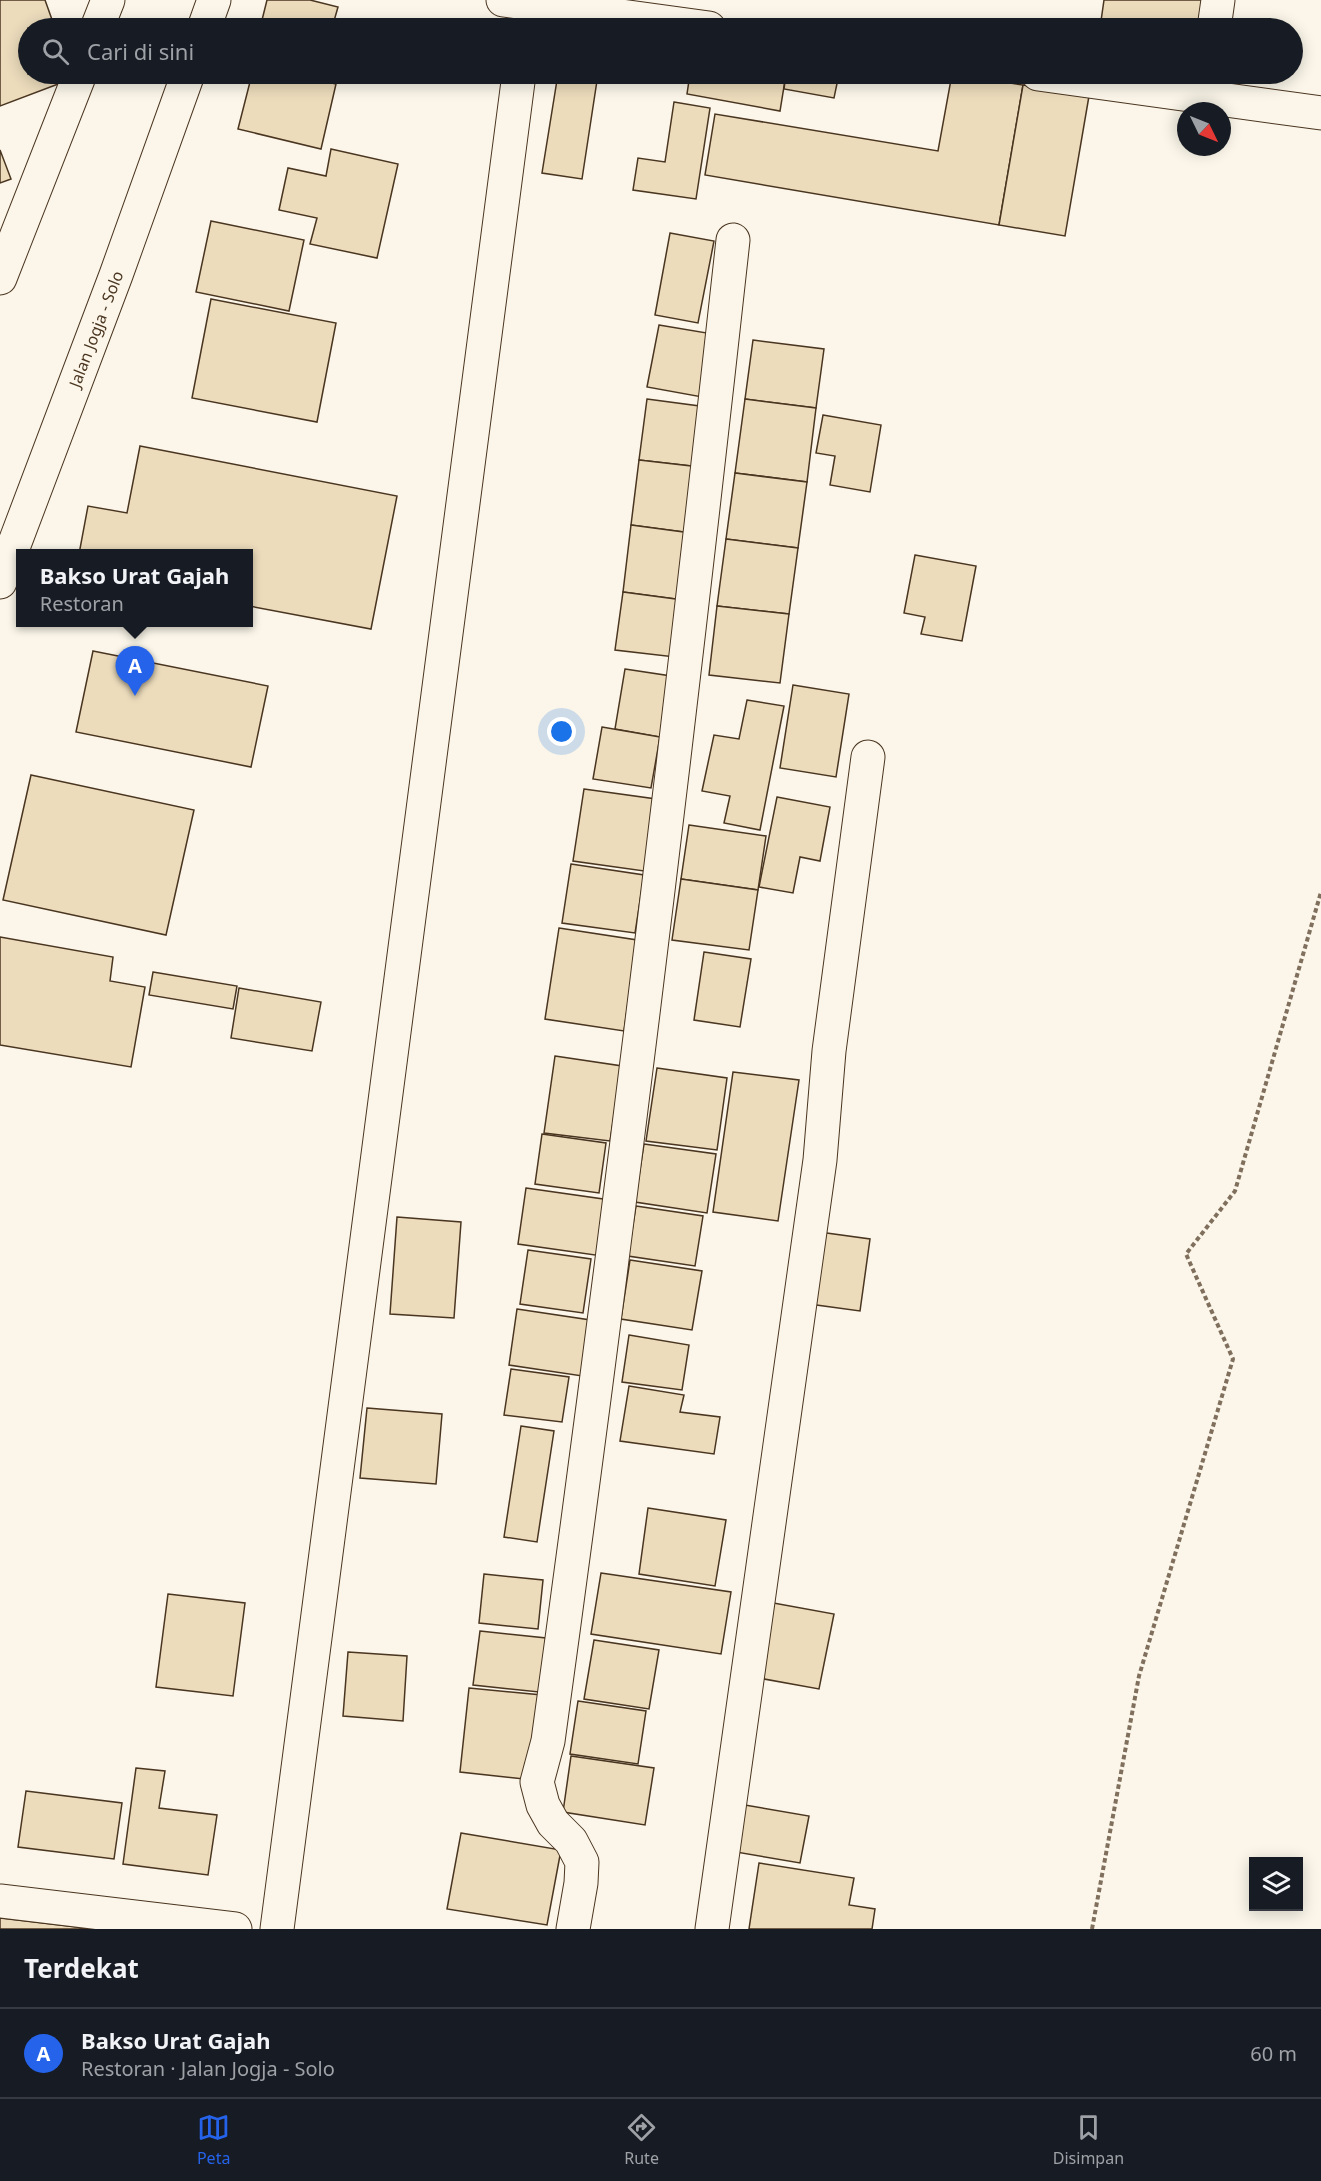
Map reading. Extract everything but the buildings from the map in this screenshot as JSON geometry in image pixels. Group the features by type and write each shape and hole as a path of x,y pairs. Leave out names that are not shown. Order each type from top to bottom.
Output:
{"main road":[{"path":"101,18 108,0"},
{"path":"208,18 214,0"},
{"path":"1215,18 1218,0"},
{"path":"519,11 597,18"},
{"path":"0,278 76,84"},
{"name":"Jalan Jogja - Solo","path":"0,582 116,275 184,84"},
{"path":"277,1929 518,84"},
{"path":"1191,84 1206,85 1321,113"},
{"path":"573,1929 581,1883 582,1862 571,1841 553,1823 543,1805 537,1782 548,1741 586,1460 685,676 733,240"},
{"path":"712,1929 820,1160 828,1051 868,756"},
{"path":"0,1901 235,1929"}],"path":[{"path":"1092,1929 1140,1676 1233,1359 1186,1254 1235,1191 1321,892"}],"place":[{"name":"Bakso Urat Gajah","path":"135,696"}]}
